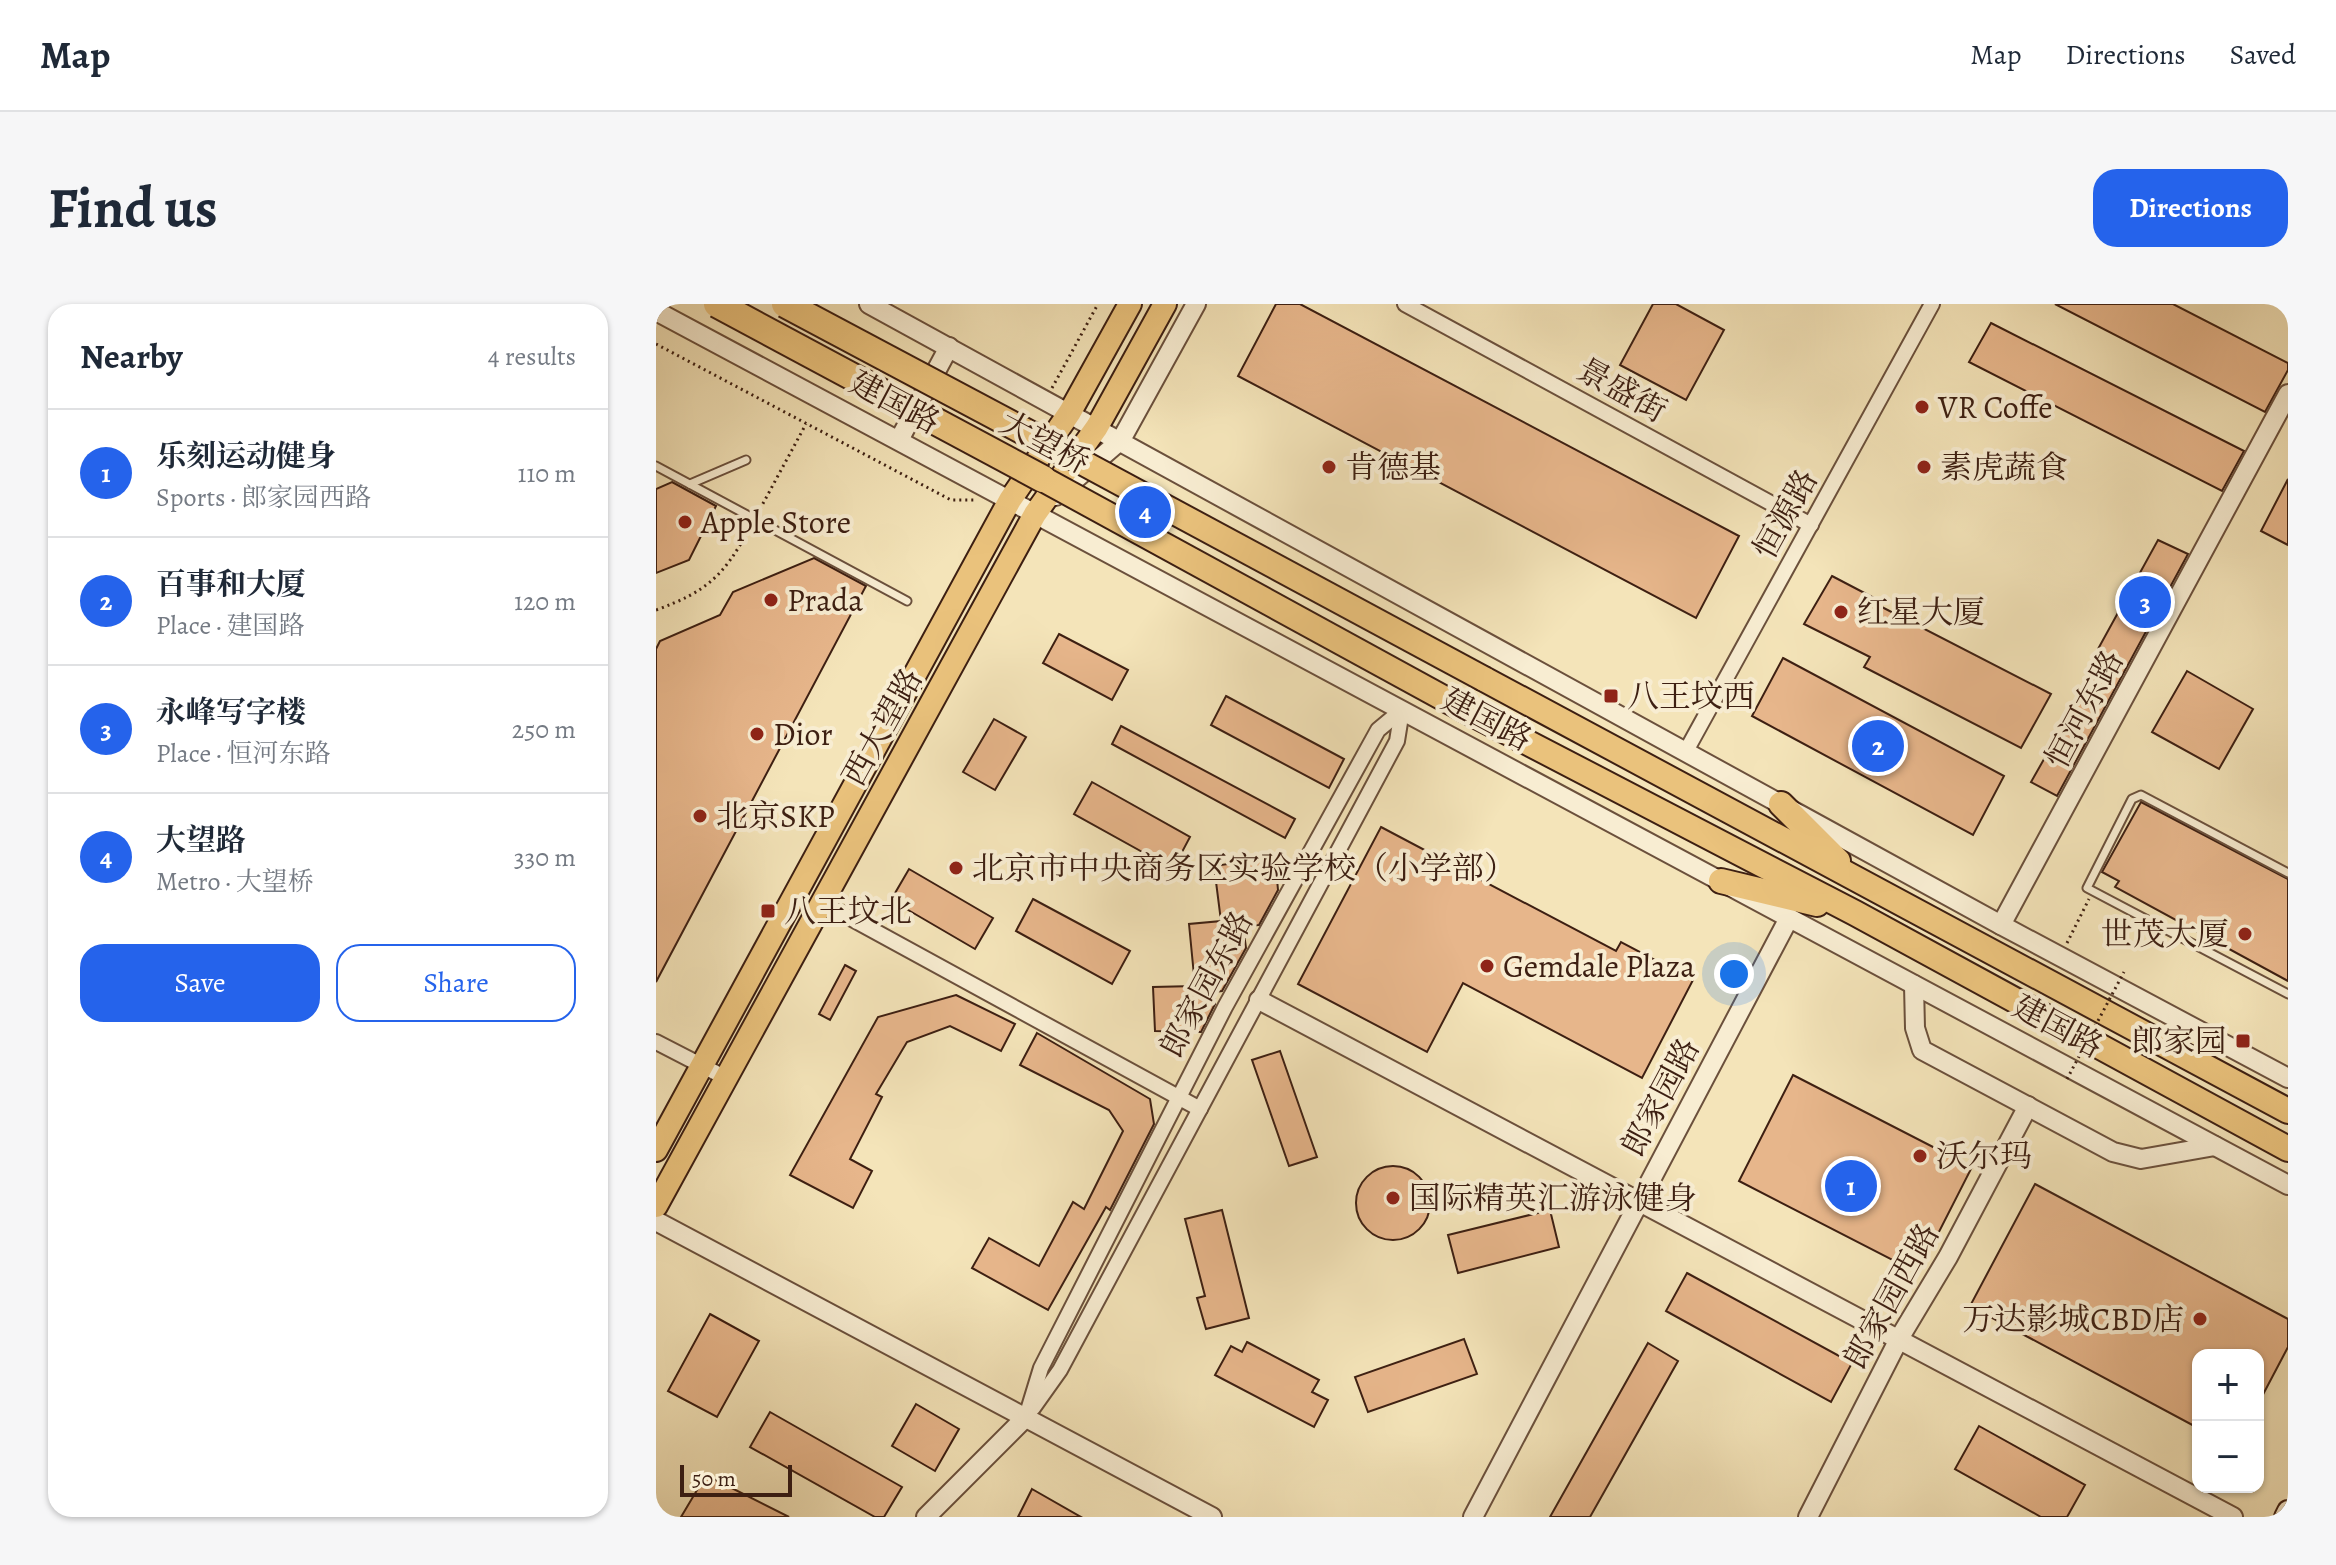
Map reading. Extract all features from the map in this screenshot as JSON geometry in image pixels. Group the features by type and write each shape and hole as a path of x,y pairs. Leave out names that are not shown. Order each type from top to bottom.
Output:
{"highway":[{"name":"大望桥","path":"717,304 1467,711"},
{"name":"大望桥","path":"785,304 1484,679"},
{"name":"建国路","path":"1484,679 2288,1111"},
{"name":"建国路","path":"1467,711 1855,913 2288,1149"},
{"path":"1781,804 1857,880"},
{"path":"1721,881 1855,913"}],"main road":[{"path":"1070,412 1130,304"},
{"path":"1035,514 1097,427 1165,304"},
{"name":"西大望路","path":"656,1150 1010,500 1070,412"},
{"name":"西大望路","path":"656,1206 1035,514"},
{"path":"2285,1517 2288,1511"}],"street":[{"name":"建国路","path":"869,304 2001,925 2288,1078"},
{"name":"西大望路","path":"1035,514 1121,440 1196,304"},
{"name":"景盛街","path":"1405,304 1811,525"},
{"name":"恒源路","path":"1686,751 1932,304"},
{"name":"建国路","path":"656,311 2288,1185"},
{"path":"899,440 949,347"},
{"name":"恒河东路","path":"2001,925 2288,394"},
{"name":"郎家园东路","path":"926,1517 1026,1417 1060,1370 1397,741 1402,710"},
{"name":"郎家园东路","path":"1026,1417 1041,1368 1180,1097 1378,730 1402,710"},
{"path":"823,903 1200,1109"},
{"name":"郎家园路","path":"1473,1517 1789,918"},
{"path":"1914,985 1915,1028 1922,1050 2113,1152 2141,1159 2215,1146"},
{"path":"1259,1000 1900,1337 2233,1517"},
{"path":"656,1042 726,1078"},
{"name":"郎家园西路","path":"1808,1517 1900,1337 1948,1257 2028,1106"},
{"path":"656,1221 1212,1517"}],"lane":[{"path":"690,484 746,460"},
{"path":"656,466 907,601"},
{"path":"2288,873 2141,795 2132,799 2087,888 2288,994"}],"path":[{"path":"1046,399 1098,304"},
{"path":"656,344 951,500 1010,500"},
{"path":"656,610 695,596 732,560 806,424"},
{"path":"2061,957 2093,891"},
{"path":"2067,1079 2124,972"}],"building":[{"path":"1276,304 1300,304 1739,536 1696,618 1238,376"},
{"path":"1653,304 1676,304 1724,330 1686,400 1620,365"},
{"path":"2055,304 2173,304 2288,363 2288,370 2265,412"},
{"path":"1991,323 2244,451 2222,491 1969,362"},
{"path":"2288,479 2288,545 2261,531"},
{"path":"672,482 716,506 689,560 656,573 656,489"},
{"path":"2158,540 2188,554 2057,796 2031,782 2105,652 2098,649"},
{"name":"北京SKP","path":"814,558 866,586 656,982 656,649 660,641 720,615 733,592"},
{"path":"1832,576 1876,599 1874,603 2051,694 2021,748 1864,667 1870,657 1804,624"},
{"path":"1059,634 1128,670 1112,700 1043,663"},
{"path":"1783,658 2004,776 1973,835 1752,716"},
{"path":"2187,671 2253,709 2219,769 2152,732"},
{"path":"1226,696 1344,759 1329,788 1211,725"},
{"path":"994,719 1026,737 995,790 963,772"},
{"path":"1121,726 1295,819 1285,838 1112,744"},
{"path":"1092,782 1190,837 1173,869 1074,814"},
{"name":"世茂大厦","path":"2141,802 2288,879 2288,981 2115,887 2119,881 2102,872"},
{"name":"Gemdale Plaza","path":"1381,827 1616,951 1621,942 1693,980 1642,1078 1463,983 1427,1052 1298,984"},
{"path":"1275,857 1278,890 1259,925 1243,926 1246,948 1222,991 1214,992 1215,1004 1201,1032 1155,1031 1153,987 1195,986 1189,924 1221,921 1214,866"},
{"path":"909,869 993,918 975,949 891,900"},
{"path":"1033,899 1130,951 1112,984 1016,931"},
{"path":"845,965 856,971 830,1020 819,1014"},
{"path":"956,995 1015,1024 1001,1051 950,1026 907,1042 876,1094 882,1097 850,1159 872,1171 853,1208 790,1175 878,1017"},
{"path":"1037,1033 1150,1099 1154,1124 1110,1210 1106,1207 1048,1310 972,1268 989,1238 1039,1266 1073,1202 1084,1209 1123,1131 1109,1110 1020,1065"},
{"path":"1280,1051 1317,1157 1289,1166 1252,1060"},
{"path":"1793,1075 1972,1167 1918,1273 1739,1181"},
{"name":"国际精英汇游泳健身","path":"1386,1166 1400,1166 1414,1172 1424,1182 1430,1203 1428,1217 1414,1234 1400,1240 1386,1240 1372,1234 1362,1224 1356,1210 1356,1196 1362,1182 1372,1172"},
{"path":"2035,1184 2288,1319 2288,1347 2264,1393 2264,1349 2192,1349 2192,1425 1970,1306"},
{"path":"1222,1210 1249,1318 1206,1329 1197,1298 1205,1296 1185,1219"},
{"path":"1550,1210 1559,1247 1458,1273 1448,1235"},
{"path":"1687,1273 1852,1363 1831,1402 1666,1311"},
{"path":"710,1314 759,1341 717,1417 668,1391"},
{"path":"1464,1339 1477,1374 1368,1412 1355,1377"},
{"path":"1247,1342 1319,1380 1312,1392 1328,1400 1314,1427 1215,1375 1231,1346 1242,1352"},
{"path":"1648,1343 1678,1361 1590,1517 1550,1517"},
{"path":"916,1404 959,1429 935,1471 892,1446"},
{"path":"770,1412 902,1487 884,1517 875,1517 750,1447"},
{"path":"1979,1426 2085,1485 2067,1517 2041,1517 1955,1469"},
{"path":"706,1475 789,1517 681,1517"},
{"path":"1032,1489 1081,1517 1018,1517"}],"place":[{"name":"VR Coffe","path":"1922,407"},
{"name":"肯德基","path":"1329,467"},
{"name":"素虎蔬食","path":"1924,467"},
{"name":"大望路","path":"1145,512"},
{"name":"Apple Store","path":"685,522"},
{"name":"Prada","path":"771,600"},
{"name":"永峰写字楼","path":"2145,602"},
{"name":"红星大厦","path":"1841,612"},
{"name":"八王坟西","path":"1611,696"},
{"name":"Dior","path":"757,734"},
{"name":"百事和大厦","path":"1878,746"},
{"name":"北京SKP","path":"700,816"},
{"name":"北京市中央商务区实验学校（小学部）","path":"956,868"},
{"name":"八王坟北","path":"768,911"},
{"name":"世茂大厦","path":"2245,934"},
{"name":"Gemdale Plaza","path":"1487,966"},
{"name":"郎家园","path":"2243,1041"},
{"name":"沃尔玛","path":"1920,1156"},
{"name":"乐刻运动健身","path":"1851,1186"},
{"name":"国际精英汇游泳健身","path":"1393,1198"},
{"name":"万达影城CBD店","path":"2200,1319"}]}
